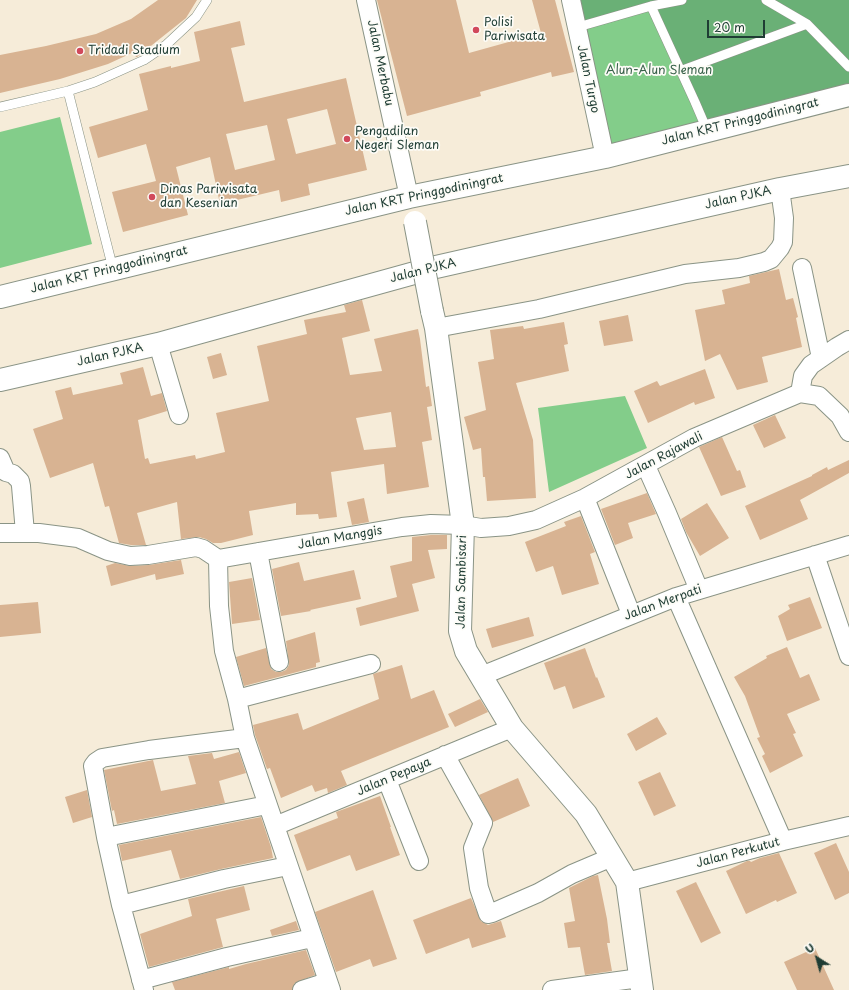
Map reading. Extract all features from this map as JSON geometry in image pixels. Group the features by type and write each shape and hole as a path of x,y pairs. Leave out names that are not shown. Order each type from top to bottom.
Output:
{"main road":[{"name":"Jalan KRT Pringgodiningrat","path":"0,297 113,268 409,197 605,157 849,95"},
{"name":"Jalan PJKA","path":"0,380 158,344 436,267 780,189 849,176"},
{"name":"Jalan Sambisari","path":"409,197 434,320 463,525 460,631 466,651 512,728 586,814 628,882 641,984"}],"street":[{"name":"Jalan Merbabu","path":"366,0 409,197"},
{"name":"Jalan Turgo","path":"571,0 605,157"},
{"path":"434,320 539,309 685,274 739,268 764,262 771,259 783,242 784,218 780,189"},
{"path":"802,268 821,358"},
{"path":"849,340 811,365 804,376 800,393 819,396 840,416 849,432"},
{"path":"158,344 179,415"},
{"name":"Jalan Rajawali","path":"463,525 482,528 509,526 536,520 585,498 646,466 694,438 800,393"},
{"path":"0,458 6,472 13,474 20,481 25,533"},
{"path":"646,466 699,590"},
{"path":"585,498 631,614"},
{"name":"Jalan Manggis","path":"218,559 402,527 431,524 463,525"},
{"path":"0,533 39,532 78,538 108,552 130,556 148,555 196,547 203,549 218,559 218,606 224,651 237,699 245,738 329,986 302,990"},
{"name":"Jalan Merpati","path":"481,676 676,597 849,545"},
{"path":"258,552 279,662"},
{"path":"815,555 849,656"},
{"path":"676,597 783,841"},
{"path":"237,699 371,664"},
{"name":"Jalan Pepaya","path":"275,826 512,728"},
{"path":"245,738 149,750 102,758 93,766 120,905 142,985 227,957 312,938"},
{"path":"445,755 483,823 473,848 479,888 488,914 538,893 572,874 612,857"},
{"path":"387,780 419,861"},
{"path":"106,837 267,805"},
{"name":"Jalan Perkutut","path":"628,882 783,841 849,826"},
{"path":"120,905 224,879 288,866"},
{"path":"552,990 641,984"}],"lane":[{"path":"0,106 68,91 95,82 150,56 166,45 196,17 207,0"},
{"path":"578,27 651,6 682,0"},
{"path":"766,0 807,24 849,67"},
{"path":"651,6 707,130"},
{"path":"680,71 807,24"},
{"path":"68,91 113,268"}],"green space":[{"name":"Alun-Alun Sleman","path":"571,0 849,0 849,97 605,157"},
{"path":"571,0 849,0 849,85 789,98 704,123 671,50 657,5 578,27"},
{"path":"60,117 92,244 0,268 0,132"},
{"path":"625,396 647,448 549,492 538,408"}],"building":[{"name":"Tridadi Stadium","path":"158,0 197,0 186,18 137,57 134,52 108,64 60,79 0,93 0,55 96,34 131,19"},
{"path":"377,0 456,0 469,53 541,33 532,0 555,0 574,72 552,77 551,72 480,92 481,96 407,116"},
{"path":"240,21 245,45 231,48 244,102 346,78 367,170 308,184 310,195 281,202 279,190 220,204 210,157 176,167 188,215 123,232 112,192 156,181 146,144 98,158 89,127 148,110 139,74 200,61 194,32","holes":["327,109 336,144 296,154 287,119","267,125 275,160 235,170 226,134"]},
{"path":"779,269 786,300 793,298 798,317 796,318 802,347 762,357 768,382 737,390 720,354 705,361 695,310 725,304 722,290 750,283 749,276"},
{"path":"362,300 370,331 342,338 350,375 382,371 374,339 418,329 426,387 429,386 432,406 427,407 432,440 422,442 429,487 387,494 384,464 331,472 337,517 319,519 318,514 296,515 296,503 249,511 253,535 221,543 213,543 199,537 181,539 177,502 137,513 146,545 131,545 119,543 109,506 105,507 93,463 50,478 33,429 63,419 55,391 71,387 73,395 123,384 120,373 143,367 151,396 162,393 167,411 138,420 145,459 148,458 150,464 195,455 196,459 225,452 216,413 269,401 257,346 307,334 304,320 346,312 344,305","holes":["391,412 396,447 364,450 356,418"]},
{"path":"628,315 633,341 604,346 599,321"},
{"path":"564,322 568,344 564,345 569,371 516,383 533,440 536,498 487,501 485,477 483,477 481,448 473,450 464,417 486,410 478,362 494,359 490,330 523,326 524,329"},
{"path":"221,353 227,375 213,379 207,357"},
{"path":"705,369 715,398 695,405 694,402 648,423 634,391 657,381 660,386"},
{"path":"775,415 786,438 764,448 753,425"},
{"path":"722,437 737,471 740,470 746,487 721,496 699,447"},
{"path":"849,460 849,473 800,500 808,519 760,540 745,506 812,476 827,467 828,470"},
{"path":"647,493 656,514 628,523 633,538 615,545 601,509"},
{"path":"364,498 369,522 352,525 347,502"},
{"path":"707,503 729,538 700,556 686,532 681,519"},
{"path":"581,516 595,552 590,554 599,584 562,595 553,566 536,572 525,542 566,526 564,522"},
{"path":"447,535 447,549 428,550 435,578 412,584 419,611 360,626 356,608 397,597 390,566 412,561 412,537"},
{"path":"181,560 184,574 156,580 155,574 111,586 106,566 115,563 130,566 149,565"},
{"path":"299,562 304,581 354,570 361,599 310,610 311,611 281,616 272,569"},
{"path":"252,578 260,620 232,624 229,582"},
{"path":"810,597 822,628 787,641 778,616 790,609 788,605"},
{"path":"38,602 41,633 0,637 0,605"},
{"path":"529,617 534,636 492,648 486,629"},
{"path":"315,632 320,662 316,663 316,667 244,686 236,657 266,648 271,669 276,672 281,672 286,670 289,665 286,641"},
{"path":"787,647 800,678 809,674 820,700 787,714 796,733 793,734 803,756 770,773 762,756 765,754 757,738 760,737 745,696 734,677 767,658 766,656"},
{"path":"585,648 605,697 573,709 565,686 554,690 544,663"},
{"path":"402,665 411,699 434,690 449,727 341,771 347,785 328,793 327,788 315,792 312,785 281,798 270,768 267,769 253,725 298,713 303,730 379,699 373,674"},
{"path":"480,699 488,712 455,727 448,714"},
{"path":"657,717 667,734 636,751 627,734"},
{"path":"239,752 246,773 219,781 225,803 117,824 114,810 112,811 104,770 153,760 161,791 196,784 188,756 212,753 214,759"},
{"path":"660,772 676,806 654,816 638,782"},
{"path":"518,778 530,806 493,822 479,795"},
{"path":"87,790 92,817 73,823 65,797"},
{"path":"380,796 400,855 356,871 350,855 307,871 294,835 338,818 336,812"},
{"path":"261,817 273,858 180,879 171,850 122,861 119,845"},
{"path":"836,843 849,872 849,893 835,900 814,853"},
{"path":"779,853 797,893 777,902 776,900 746,914 726,871 747,861 751,862"},
{"path":"598,875 607,919 610,943 607,943 612,971 585,975 580,947 568,948 564,923 575,921 569,888"},
{"path":"696,882 721,933 701,943 676,891"},
{"path":"244,886 250,910 216,919 223,947 149,967 140,934 192,916 188,899"},
{"path":"373,890 397,959 373,967 370,959 336,972 315,912"},
{"path":"471,898 481,921 488,925 501,921 506,937 472,948 469,938 426,954 413,920"},
{"path":"296,921 299,930 272,936 270,930"},
{"path":"815,948 834,990 797,990 784,962"},
{"path":"306,950 315,975 295,983 292,990 175,990 172,982 229,967 229,969"}],"place":[{"name":"Polisi Pariwisata","path":"476,30"},
{"name":"Tridadi Stadium","path":"80,51"},
{"name":"Pengadilan Negeri Sleman","path":"347,139"},
{"name":"Dinas Pariwisata dan Kesenian","path":"152,197"}]}
